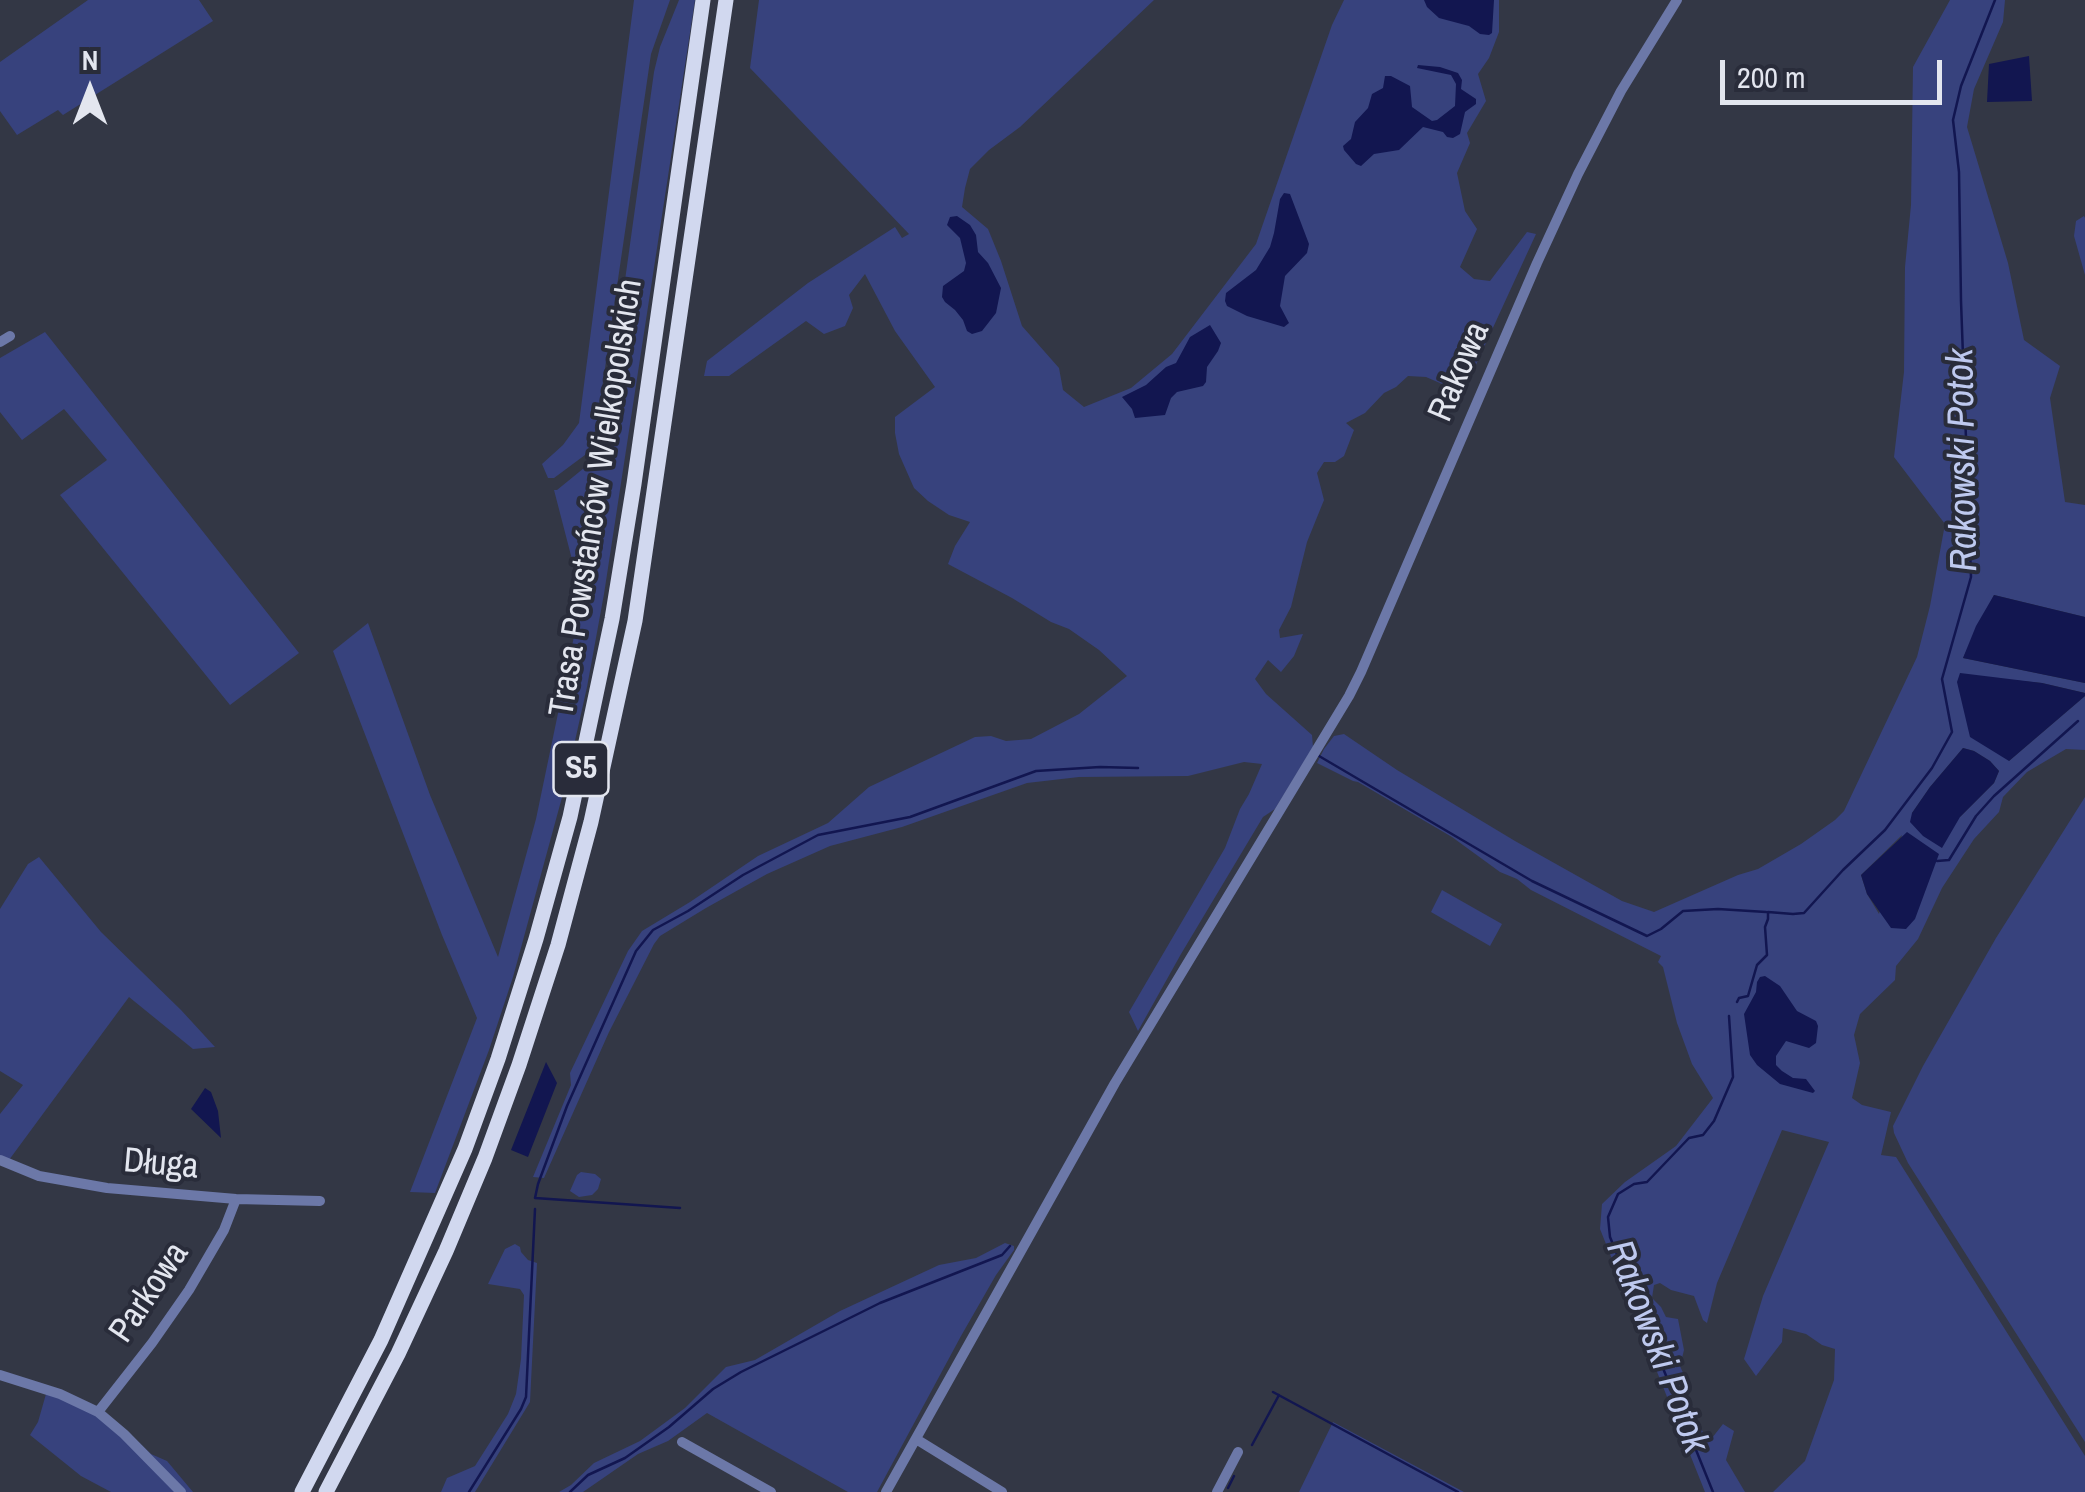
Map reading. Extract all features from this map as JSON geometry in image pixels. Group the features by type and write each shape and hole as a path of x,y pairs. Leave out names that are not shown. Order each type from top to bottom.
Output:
{"highway":[{"name":"Trasa Powstańców Wielkopolskich","path":"302,1492 381,1340 465,1149 514,1007 570,817 612,619 704,0"},
{"name":"Trasa Powstańców Wielkopolskich","path":"326,1492 398,1354 446,1250 519,1065 558,945 611,738 634,621 726,0"}],"street":[{"name":"Rakowa","path":"886,1492 1115,1083 1362,672 1536,263 1621,91 1677,0"},
{"name":"Długa","path":"0,1160 39,1176 107,1188 236,1200 320,1201"},
{"name":"Parkowa","path":"98,1412 189,1290 224,1230 236,1200"},
{"path":"0,1376 60,1394 98,1412 181,1492"},
{"path":"916,1439 1002,1492"},
{"path":"682,1442 771,1492"},
{"path":"1218,1492 1238,1452"}],"shaded area":[{"path":"88,0 199,0 213,21 63,115 58,110 17,135 0,111 0,62"},
{"path":"634,0 670,0 651,54 598,416 585,455 554,478 548,478 542,464 579,423"},
{"path":"679,0 695,0 604,594 564,790 513,977 435,1193 410,1192 477,1018 333,651 368,623 430,795 498,957 536,819 582,598 554,490 597,453 604,431 654,72"},
{"path":"759,0 1154,0 1020,127 989,150 970,169 965,188 962,207 988,229 1022,326 1059,368 1063,390 1084,407 1131,388 1172,354 1256,244 1344,0 1499,0 1499,32 1478,74 1486,101 1467,133 1470,143 1457,173 1465,211 1477,229 1460,267 1474,279 1490,281 1527,232 1536,234 1463,393 1426,377 1408,376 1365,413 1346,423 1354,430 1344,456 1335,462 1324,462 1317,473 1324,500 1307,542 1291,607 1279,630 1280,638 1303,634 1294,656 1281,672 1268,660 1255,679 1312,735 1313,747 1275,809 1263,817 1138,1031 1129,1012 1225,848 1262,764 1244,762 1188,776 1079,777 1027,783 902,827 830,846 767,874 706,908 660,936 654,944 609,1032 544,1178 533,1177 571,1085 570,1073 628,951 642,931 758,856 828,823 869,787 975,737 1031,739 1079,714 1127,676 1069,629 948,564 970,522 949,515 914,488 899,454 895,433 895,417 935,387 895,331 865,274 849,295 853,308 845,326 824,334 806,321 729,376 704,376 707,361 808,283 895,227 902,238 909,234 750,68"},
{"path":"1424,0 1494,0 1492,33 1480,34 1469,26 1439,18"},
{"path":"1950,0 2005,0 2003,22 1974,89 1967,127 2008,263 2024,340 2060,366 2050,398 2065,502 2085,505 2085,617 1994,595 1963,658 2085,683 2085,693 2012,680 2009,761 2085,696 2085,750 2066,749 2027,772 2003,797 1999,812 1974,839 1942,888 1918,939 1896,966 1895,980 1860,1014 1854,1035 1860,1063 1852,1098 1862,1105 1891,1112 1881,1155 1896,1157 2085,1456 2085,1492 1773,1492 1805,1461 1834,1380 1835,1349 1806,1334 1783,1328 1782,1342 1756,1376 1744,1359 1763,1296 1829,1142 1782,1130 1717,1283 1707,1323 1694,1296 1660,1283 1654,1285 1652,1298 1666,1317 1678,1319 1684,1350 1680,1366 1684,1375 1678,1385 1705,1436 1712,1438 1723,1424 1734,1431 1726,1460 1745,1492 1705,1492 1600,1229 1602,1204 1625,1182 1676,1146 1713,1098 1692,1064 1663,967 1658,962 1661,956 1531,890 1452,837 1358,782 1317,763 1334,736 1344,734 1515,841 1622,901 1654,912 1758,869 1801,844 1844,811 1917,657 1945,524 1894,457 1904,372 1913,67","holes":["1963,748 1990,761 1999,771 1994,783 1960,817 1912,813","1902,835 1879,914 1861,875"]},
{"path":"2029,56 2032,101 1987,102 1989,64"},
{"path":"1418,65 1458,73 1461,89 1476,99 1476,104 1465,112 1460,134 1447,137 1443,132 1423,127 1399,150 1374,154 1361,166 1356,164 1343,146 1351,139 1355,122 1368,108 1372,94 1383,88 1385,76 1410,86 1412,107 1432,121 1455,106 1456,84 1451,75 1417,68"},
{"path":"1284,193 1290,194 1309,244 1307,253 1285,276 1280,306 1289,323 1284,327 1247,316 1227,306 1225,301 1226,293 1256,270 1270,247"},
{"path":"957,216 970,225 978,252 1001,288 996,313 982,331 972,334 942,297 943,286 964,271 966,263 960,238 947,225 950,217"},
{"path":"2084,216 2085,275 2074,236 2076,221"},
{"path":"1210,325 1221,343 1207,367 1203,386 1177,392 1165,415 1135,418 1122,397 1176,363 1190,337"},
{"path":"45,332 299,653 230,705 60,495 107,460 64,409 22,440 0,412 0,358"},
{"path":"1994,595 2085,617 2085,683 1963,658"},
{"path":"1960,673 2042,683 2085,696 2009,761 1970,737 1957,682"},
{"path":"1963,748 1990,761 1999,771 1994,783 1960,817 1942,848 1910,822 1930,787"},
{"path":"2085,797 2085,1442 1908,1163 1893,1126 1996,938"},
{"path":"1907,832 1939,854 1915,919 1906,929 1891,928 1867,894 1861,875"},
{"path":"39,857 101,932 215,1047 193,1049 129,997 9,1160 0,1156 0,1114 23,1085 0,1071 0,909 28,864"},
{"path":"1442,890 1502,924 1490,946 1431,912"},
{"path":"1765,976 1780,986 1797,1011 1816,1021 1816,1043 1809,1048 1786,1041 1776,1056 1776,1065 1782,1071 1793,1078 1806,1079 1813,1093 1780,1084 1750,1055 1744,1014 1757,982"},
{"path":"546,1062 557,1083 528,1157 511,1150"},
{"path":"205,1088 211,1092 218,1111 221,1138 191,1109"},
{"path":"581,1172 601,1179 592,1195 579,1197 570,1191"},
{"path":"1005,1243 1014,1246 1014,1250 961,1336 877,1492 848,1492 707,1413 583,1492 559,1492 594,1463 640,1441 685,1408 726,1367 755,1360 840,1311 939,1265 976,1258"},
{"path":"515,1244 528,1260 537,1263 530,1402 475,1492 441,1492 447,1478 475,1466 516,1394 524,1295 520,1289 488,1284 505,1249"},
{"path":"48,1387 129,1433 151,1454 167,1461 193,1492 111,1492 81,1476 30,1435"},
{"path":"1333,1422 1464,1492 1299,1492"}],"waterway":[{"name":"Rakowski Potok","path":"1737,1002 1748,996 1757,965 1767,955 1768,912 1804,913 1885,830 1932,768 1952,732 1942,679 1971,577 1959,172 1953,120 1961,86 1995,0"},
{"path":"1937,861 1949,860 1976,816 1994,796 2078,721"},
{"path":"1319,756 1532,881 1647,936 1683,911 1766,912"},
{"path":"680,1208 535,1198 567,1106 636,951 653,930 818,835 910,817 1036,771 1138,768"},
{"name":"Rakowski Potok","path":"1713,1492 1610,1237 1608,1217 1618,1194 1634,1184 1647,1182 1689,1138 1703,1135 1714,1121 1733,1077 1729,1016"},
{"path":"469,1492 526,1397 535,1209"},
{"path":"570,1492 588,1475 625,1458 713,1389 741,1372 880,1303 1002,1255 1010,1246"},
{"path":"1273,1392 1458,1492"},
{"path":"1252,1445 1279,1395"},
{"path":"1228,1488 1234,1476"}]}
